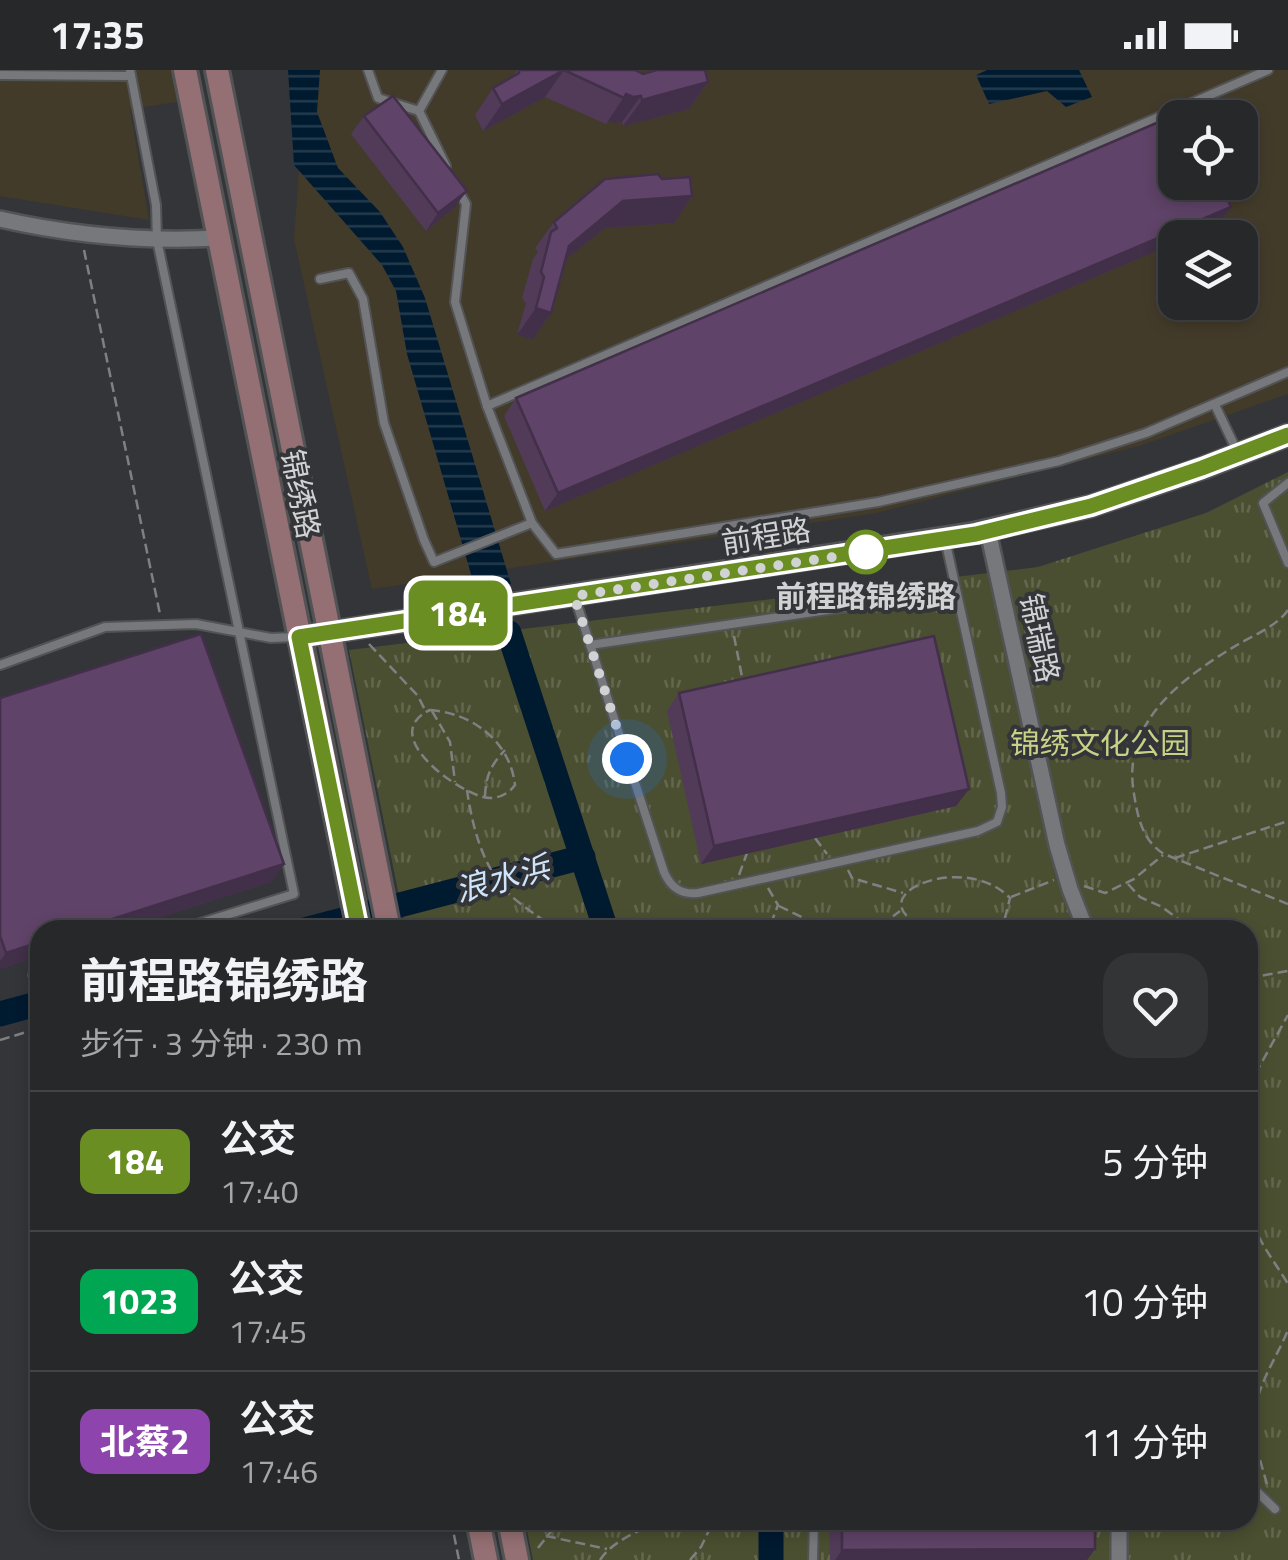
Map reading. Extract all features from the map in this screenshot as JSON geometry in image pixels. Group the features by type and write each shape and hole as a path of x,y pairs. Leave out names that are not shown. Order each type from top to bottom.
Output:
{"main road":[{"name":"锦绣路","path":"186,70 357,920"},
{"name":"锦绣路","path":"217,70 387,920"},
{"path":"480,1530 486,1560"},
{"path":"515,1530 528,1554"}],"street":[{"path":"0,219 40,228 157,240 219,238"},
{"name":"前程路","path":"299,637 945,540 1091,506 1288,435"},
{"name":"锦瑞路","path":"988,531 1060,856 1082,920"},
{"path":"1118,1530 1119,1560"}],"lane":[{"path":"368,70 378,98 419,112 450,173"},
{"path":"419,112 442,70"},
{"path":"486,406 1268,70"},
{"path":"0,75 131,73 156,206 157,240 294,894 210,920"},
{"path":"458,188 466,204 455,302 486,406 532,524 556,554 878,502 1059,461 1146,434 1288,372"},
{"path":"320,278 350,273 364,298 384,423 434,562 532,524"},
{"path":"1215,405 1239,455"},
{"path":"1288,483 1264,503 1288,563"},
{"path":"574,596 667,879 676,889 692,894 978,832 999,818 1002,792 945,540"},
{"path":"590,645 956,591"},
{"path":"0,665 105,627 196,624 271,638 299,637"},
{"path":"1258,1492 1275,1510"},
{"path":"814,1530 814,1560"}],"path":[{"path":"81,232 162,626"},
{"path":"1288,610 1277,622 1214,659 1156,708 1143,728 1132,762 1134,798 1143,831 1155,848 1288,904"},
{"path":"732,624 745,693"},
{"path":"356,630 418,696 426,712"},
{"path":"432,710 450,742 455,782"},
{"path":"432,710 470,720 504,750 515,785 508,794 486,797 466,789 429,764 419,752 412,732 418,715 432,710"},
{"path":"486,797 492,763 504,750"},
{"path":"466,789 472,825 483,854 506,892 545,920"},
{"path":"1175,858 1288,821"},
{"path":"815,838 833,864"},
{"path":"734,885 747,854"},
{"path":"1082,885 1105,893 1164,854"},
{"path":"844,861 852,878 904,893"},
{"path":"909,920 901,910 904,893 916,884 938,878 964,876 994,886 1010,898"},
{"path":"763,879 778,905 807,920"},
{"path":"1010,898 1054,880"},
{"path":"1127,882 1140,897 1179,920"},
{"path":"1001,920 1010,898"},
{"path":"772,920 778,905"},
{"path":"890,920 901,910"},
{"path":"536,920 540,916"},
{"path":"1258,976 1288,971"},
{"path":"1258,1069 1288,1015"},
{"path":"0,1040 30,1031"},
{"path":"1258,1239 1288,1284"},
{"path":"1258,1400 1288,1330"},
{"path":"1258,1450 1275,1510"},
{"path":"453,1530 459,1560"},
{"path":"528,1554 551,1530"},
{"path":"600,1560 607,1549 641,1530"},
{"path":"690,1560 709,1530"},
{"path":"546,1536 607,1549"}],"shaded area":[{"path":"0,70 172,70 177,102 130,109 149,220 0,196"},
{"path":"306,70 1288,70 1288,394 1139,446 876,513 372,589 294,239"}],"green space":[{"name":"锦绣文化公园","path":"1288,472 1288,1560 533,1560 527,1530 1258,1530 1258,920 404,920 349,650 1038,567 1206,513"}],"water":[{"path":"288,70 320,70 317,112 338,168 380,212 403,247 425,298 511,584 475,588 407,354 396,291 382,265 294,165"},
{"path":"987,70 1079,70 1092,97 1066,107 1047,91 989,104 976,75"}],"building":[{"path":"519,70 564,70 502,104 493,88"},
{"path":"564,70 635,70 643,74 657,70 705,70 708,82 642,100 641,96 626,94 624,98"},
{"path":"393,96 467,191 438,213 364,116"},
{"path":"1158,122 1158,200 1228,200 1231,207 1200,220 1158,220 1158,238 558,493 516,398"},
{"path":"658,174 662,179 690,177 692,196 623,201 569,246 551,313 536,308 551,232 557,228 554,222 605,179"},
{"path":"201,634 284,864 109,920 30,920 30,945 6,953 0,936 0,698"},
{"path":"934,636 969,789 714,846 679,693"},
{"path":"842,1530 1095,1530 1095,1549 842,1550"}],"waterway":[{"path":"509,633 603,920"},
{"name":"浪水浜","path":"342,920 583,857"},
{"name":"浪水浜","path":"0,1014 30,1006"},
{"path":"771,1530 771,1560"}],"bus line":[{"name":"184","path":"357,920 299,637 976,534 1091,506 1288,435"}],"place":[{"name":"前程路锦绣路","path":"866,552"}],"route":[{"path":"627,759 574,596 866,552"}]}
